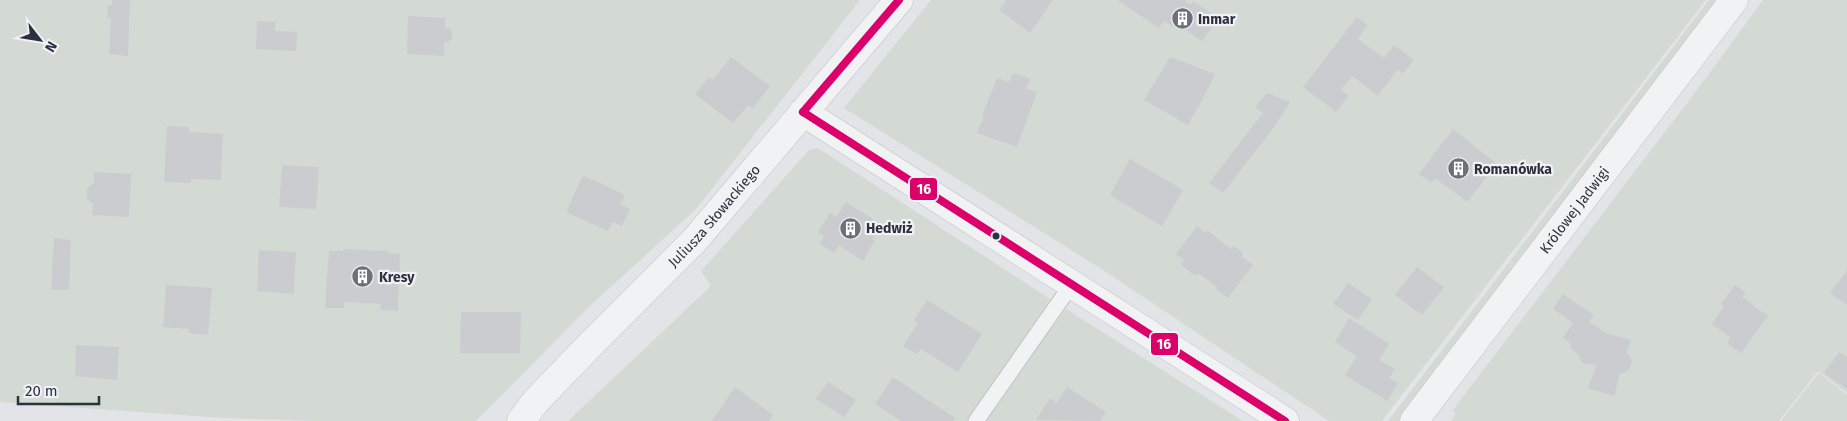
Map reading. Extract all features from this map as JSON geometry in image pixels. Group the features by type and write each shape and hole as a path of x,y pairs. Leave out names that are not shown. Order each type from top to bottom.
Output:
{"street":[{"name":"Juliusza Słowackiego","path":"521,421 574,361 694,241 899,0"},
{"name":"Królowej Jadwigi","path":"1414,421 1734,0"},
{"path":"803,112 1284,421"}],"lane":[{"path":"976,421 1072,284"}],"shaded area":[{"path":"0,0 860,0 696,209 592,304 476,421 314,421 224,418 0,402"},
{"path":"931,0 1706,0 1382,421 1329,421 1103,270 844,108"},
{"path":"1709,0 1721,0 1576,187 1399,421 1388,421"},
{"path":"1763,0 1847,0 1847,393 1818,371 1779,421 1451,421 1456,414 1452,411 1700,86"},
{"path":"818,148 1050,299 1033,325 1051,329 1066,309 1243,421 568,421 711,286 701,271 809,150"},
{"path":"1819,373 1847,395 1847,421 1781,421"}],"building":[{"path":"112,0 130,0 128,56 109,54 111,18 107,18 108,5 112,5"},
{"path":"1006,0 1053,0 1030,33 999,10"},
{"name":"Inmar","path":"1117,0 1184,0 1191,5 1193,1 1218,18 1202,41 1179,26 1177,29 1164,21 1159,28"},
{"path":"408,16 445,18 445,28 449,28 452,32 452,39 444,42 444,56 407,54"},
{"path":"1357,17 1367,25 1358,39 1384,58 1394,45 1414,60 1403,74 1398,69 1378,96 1352,76 1341,90 1348,96 1336,112 1303,87"},
{"path":"257,21 275,22 275,31 297,32 296,51 256,49"},
{"path":"731,57 770,86 753,108 748,105 733,123 695,94 709,77 713,80"},
{"path":"1170,57 1215,74 1188,125 1144,100"},
{"path":"1013,73 1030,79 1026,89 1037,92 1017,147 977,133 997,78 1009,82"},
{"path":"1267,93 1290,102 1275,126 1223,193 1209,183 1263,113 1255,107"},
{"path":"167,126 189,127 189,132 223,134 221,180 191,179 191,183 164,182"},
{"name":"Romanówka","path":"1453,129 1497,164 1467,202 1435,178 1431,183 1419,174"},
{"path":"1130,159 1183,190 1162,226 1110,195"},
{"path":"282,165 319,167 316,209 279,207"},
{"path":"94,172 131,174 129,217 92,215 93,204 87,199 87,188 94,183"},
{"path":"583,175 625,195 620,204 630,209 622,226 612,222 608,231 566,212"},
{"name":"Hedwiż","path":"846,202 882,225 872,240 875,241 863,261 839,245 834,253 820,244 824,236 818,232 830,213 836,217"},
{"path":"1197,226 1205,232 1207,230 1231,249 1234,246 1243,253 1241,256 1253,265 1228,298 1198,273 1196,276 1181,265 1184,260 1176,254"},
{"path":"54,238 71,240 69,290 51,290"},
{"name":"Kresy","path":"343,249 387,251 387,253 400,254 398,311 380,310 381,304 344,302 344,308 325,308 329,251 343,251"},
{"path":"259,250 296,252 294,294 257,291"},
{"path":"1417,267 1444,287 1422,315 1395,295"},
{"path":"1847,270 1847,305 1830,293"},
{"path":"1348,283 1372,299 1358,320 1333,304"},
{"path":"166,285 212,288 208,335 189,333 189,329 163,327"},
{"path":"1735,285 1746,293 1742,297 1768,316 1741,353 1727,343 1731,338 1712,324 1724,306 1721,304"},
{"path":"1563,294 1594,315 1589,322 1608,334 1631,340 1626,353 1632,361 1629,370 1622,374 1620,373 1614,396 1588,388 1597,365 1585,364 1581,361 1579,355 1571,349 1570,343 1563,338 1573,323 1553,309"},
{"path":"927,300 982,334 958,372 921,349 917,354 903,346 918,323 914,320"},
{"path":"461,312 521,312 520,353 460,353"},
{"path":"1349,318 1389,344 1379,360 1395,369 1389,378 1398,383 1387,401 1345,375 1357,356 1335,342"},
{"path":"76,345 119,347 117,380 75,376"},
{"path":"1839,352 1847,357 1847,389 1824,373"},
{"path":"893,377 955,418 953,421 901,421 875,404"},
{"path":"828,382 856,400 844,417 816,399"},
{"path":"735,387 773,415 769,421 712,421"},
{"path":"1067,387 1106,412 1100,421 1036,420 1050,398 1057,403"}],"transit line":[{"name":"16","path":"803,112 899,0"},
{"name":"16","path":"803,112 1285,421"}],"place":[{"name":"Inmar","path":"1182,19"},
{"name":"Romanówka","path":"1458,169"},
{"name":"Hedwiż","path":"850,228"},
{"name":"Kresy","path":"363,277"}]}
